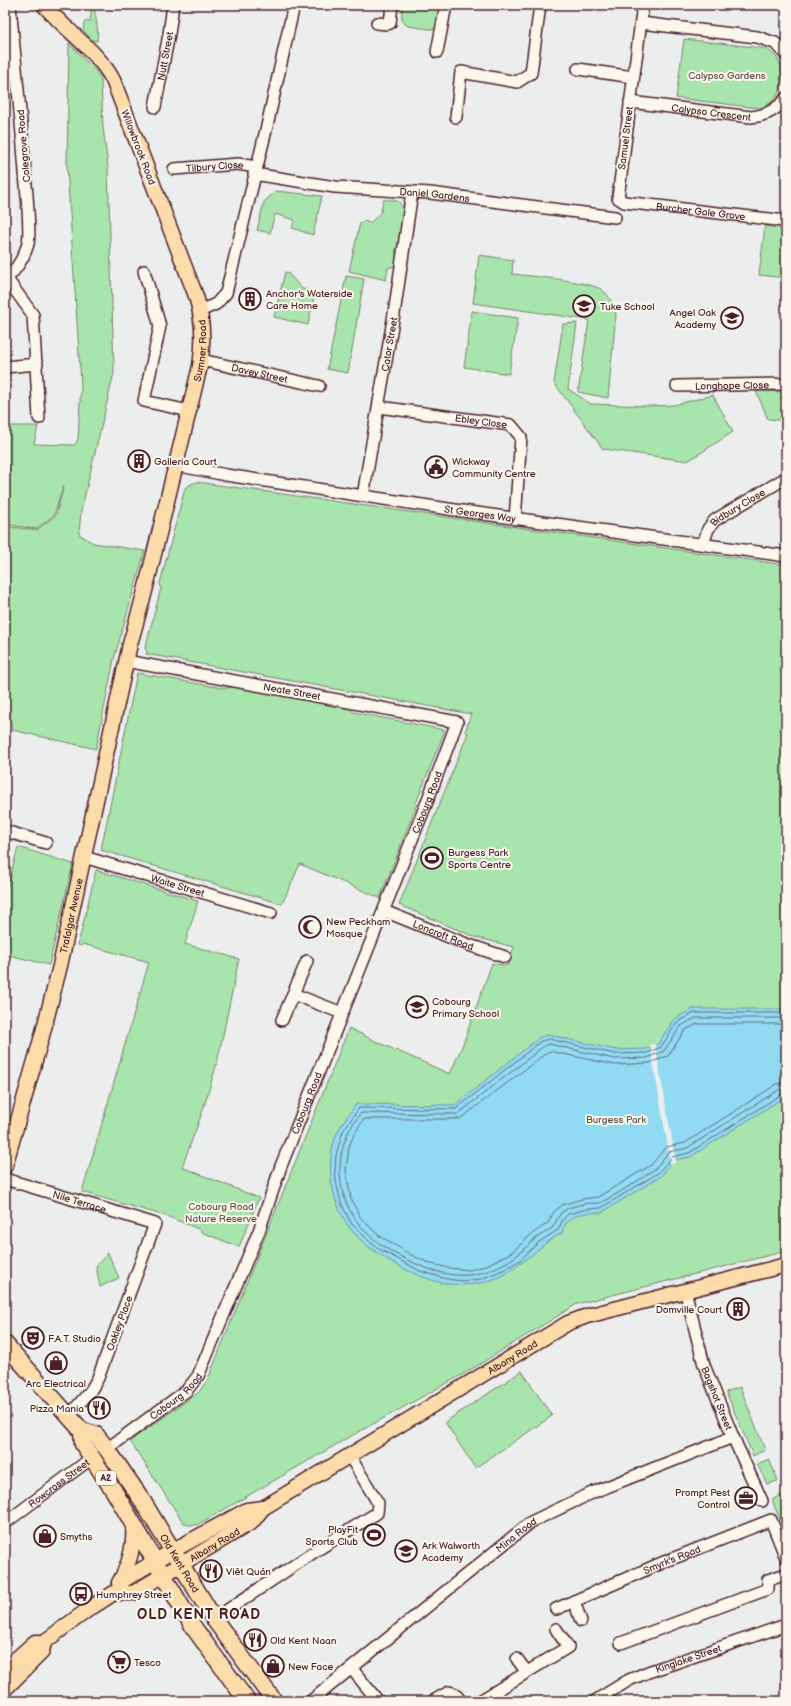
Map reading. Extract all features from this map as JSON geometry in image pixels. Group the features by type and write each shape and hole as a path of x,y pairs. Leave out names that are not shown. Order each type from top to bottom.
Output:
{"highway":[{"name":"Old Kent Road","path":"5,1344 82,1431 96,1435 107,1449 140,1497 214,1619 274,1701"},
{"name":"Old Kent Road","path":"82,1431 83,1444 93,1457 194,1628 247,1701"}],"main road":[{"name":"Willowbrook Road","path":"44,5 56,19 106,67 118,91 200,310"},
{"name":"Sumner Road","path":"126,661 145,591 201,360 203,336 200,310"},
{"name":"Trafalgar Avenue","path":"5,1166 42,1036 67,937 126,661"},
{"name":"Albany Road","path":"176,1558 247,1510 263,1508 578,1318 786,1265"},
{"path":"5,1670 35,1642 44,1642 117,1588 131,1556 134,1537 133,1525"},
{"path":"117,1588 133,1593 158,1568 176,1558"},
{"path":"5,1689 42,1652 44,1642"}],"street":[{"name":"Colegrove Road","path":"6,279 16,269 28,244 23,147 10,5"},
{"name":"Nutt Street","path":"155,107 173,5"},
{"name":"Sumner Road","path":"200,310 216,304 226,293 294,5"},
{"path":"377,23 387,24 390,22 392,5"},
{"path":"437,52 440,29 444,19 446,5"},
{"path":"456,117 461,72 517,82 531,74 540,5"},
{"name":"Samuel Street","path":"618,198 643,5"},
{"path":"641,23 757,38 775,43 786,55"},
{"path":"578,70 633,77"},
{"name":"Calypso Crescent","path":"630,102 751,117 769,113 780,105 786,98"},
{"name":"Tilbury Close","path":"174,169 238,164 255,171"},
{"name":"Daniel Gardens","path":"255,171 335,187 412,192 615,218"},
{"name":"Cator Street","path":"363,496 379,407 412,192"},
{"name":"Burcher Gale Grove","path":"618,198 624,202 786,221"},
{"path":"144,271 160,326 144,400 189,411"},
{"path":"6,279 33,315 39,418"},
{"name":"Davey Street","path":"201,360 319,386"},
{"path":"5,367 37,364"},
{"name":"Longhope Close","path":"677,386 786,384"},
{"name":"Ebley Close","path":"379,407 511,426 521,436 515,519"},
{"name":"St Georges Way","path":"175,465 515,519 786,556"},
{"name":"Bidbury Close","path":"703,544 708,529 715,520 784,480"},
{"name":"Neate Street","path":"126,661 458,722"},
{"name":"Cobourg Road","path":"107,1449 186,1391 198,1376 259,1231 281,1166 458,722"},
{"path":"5,831 46,843"},
{"name":"Waite Street","path":"84,857 271,913"},
{"name":"Loncroft Road","path":"384,910 469,946 505,957"},
{"path":"282,1020 307,961"},
{"path":"293,994 342,1013"},
{"name":"Nile Terrace","path":"5,1179 155,1224"},
{"name":"Oakley Place","path":"69,1416 91,1390 98,1378 155,1224"},
{"name":"Bagshot Street","path":"685,1290 704,1365 733,1437 762,1502"},
{"name":"Mina Road","path":"311,1701 531,1522 594,1492 733,1437"},
{"path":"214,1619 316,1550 377,1513 378,1504 349,1455"},
{"name":"Rowcross Street","path":"5,1523 93,1457"},
{"name":"Smyrk's Road","path":"556,1608 664,1562 771,1520 786,1558"},
{"path":"621,1643 768,1589 768,1580 786,1574"},
{"path":"574,1601 581,1621"},
{"name":"Kinglake Street","path":"595,1701 629,1680 648,1672 786,1625"},
{"path":"480,1701 526,1671 568,1647 556,1629"},
{"path":"517,1659 526,1671"},
{"path":"352,1669 378,1701"},
{"path":"433,1701 449,1692 455,1694 461,1701"}],"green space":[{"path":"92,5 94,5 97,23 97,41 92,40 83,30 84,23 90,21"},
{"path":"403,5 439,5 436,30 408,26 405,24 402,19"},
{"name":"Calypso Gardens","path":"684,39 762,48 771,52 778,59 782,68 783,78 781,88 776,97 769,104 759,108 676,98"},
{"path":"69,43 101,78 103,127 108,167 114,373 81,511 79,534 93,543 145,551 114,659 96,749 12,730 10,713 5,712 5,512 10,527 37,530 56,515 64,485 54,515 36,529 10,525 5,509 5,426 38,426 34,444 75,445 78,439 81,385 67,167"},
{"path":"276,191 322,196 313,235 292,228 295,220 275,214 270,233 257,230 264,202"},
{"path":"383,200 399,202 402,205 403,210 401,231 397,248 395,250 397,257 395,266 388,268 386,280 349,271 360,223 364,221 370,223 381,212"},
{"path":"765,226 786,229 786,278 759,275"},
{"path":"479,255 513,260 512,274 559,279 585,284 602,290 607,295 611,300 616,314 608,398 578,392 589,320 473,303"},
{"path":"285,272 288,273 302,289 315,292 308,325 274,317"},
{"path":"346,276 364,279 348,373 327,369"},
{"path":"472,311 518,318 509,374 464,367"},
{"path":"577,323 568,389 591,404 650,406 674,405 713,395 733,432 688,461 603,449 554,383 563,324"},
{"path":"756,391 786,392 786,421 768,419"},
{"name":"Burgess Park","path":"197,482 786,565 786,1251 577,1304 467,1372 346,1439 199,1524 193,1525 183,1522 130,1441 199,1392 208,1379 349,1028 450,1074 463,1044 492,963 507,966 514,947 475,937 399,905 468,733 465,732 471,714 146,654 147,651 145,649 161,588 160,583 185,488"},
{"path":"137,673 223,688 239,687 349,708 353,712 445,730 380,898 300,864 282,904 101,850"},
{"path":"18,847 73,864 49,965 5,954 5,897"},
{"name":"Cobourg Road Nature Reserve","path":"96,870 198,901 185,944 239,959 217,1063 202,1113 182,1167 259,1198 239,1247 169,1217 82,1192 149,962 83,944 81,946 78,945"},
{"path":"108,1253 119,1278 100,1287 96,1266"},
{"path":"522,1371 552,1416 475,1468 445,1422"},
{"path":"740,1387 765,1450 753,1456 726,1392"},
{"path":"769,1459 778,1481 767,1484 757,1464"},
{"path":"781,1495 786,1508 786,1534 773,1503 773,1499"}],"water":[{"path":"693,1009 786,1009 786,1096 690,1157 674,1160 661,1176 601,1213 582,1214 572,1218 567,1222 562,1233 514,1268 492,1280 469,1285 459,1285 428,1279 399,1266 370,1248 352,1231 347,1224 336,1202 330,1165 334,1141 339,1129 356,1104 455,1105 540,1037 549,1035 616,1050 646,1049 658,1044 674,1019"}],"pier":[{"path":"655,1044 676,1162 671,1165 650,1045"}],"place":[{"name":"Anchor's Waterside Care Home","path":"250,299"},
{"name":"Tuke School","path":"584,306"},
{"name":"Angel Oak Academy","path":"732,318"},
{"name":"Galleria Court","path":"139,461"},
{"name":"Wickway Community Centre","path":"436,467"},
{"name":"Burgess Park Sports Centre","path":"432,858"},
{"name":"New Peckham Mosque","path":"310,927"},
{"name":"Cobourg Primary School","path":"417,1007"},
{"name":"Domville Court","path":"738,1309"},
{"name":"F.A.T. Studio","path":"33,1338"},
{"name":"Arc Electrical","path":"56,1363"},
{"name":"Pizza Mania","path":"99,1408"},
{"name":"Prompt Pest Control","path":"746,1498"},
{"name":"PlayFit Sports Club","path":"374,1535"},
{"name":"Smyths","path":"45,1536"},
{"name":"Ark Walworth Academy","path":"406,1551"},
{"name":"Viêt Quán","path":"211,1571"},
{"name":"Humphrey Street","path":"81,1594"},
{"name":"Old Kent Naan","path":"255,1640"},
{"name":"Tesco","path":"119,1662"},
{"name":"New Face","path":"273,1666"}],"district":[{"name":"OLD KENT ROAD","path":"199,1614"}]}
